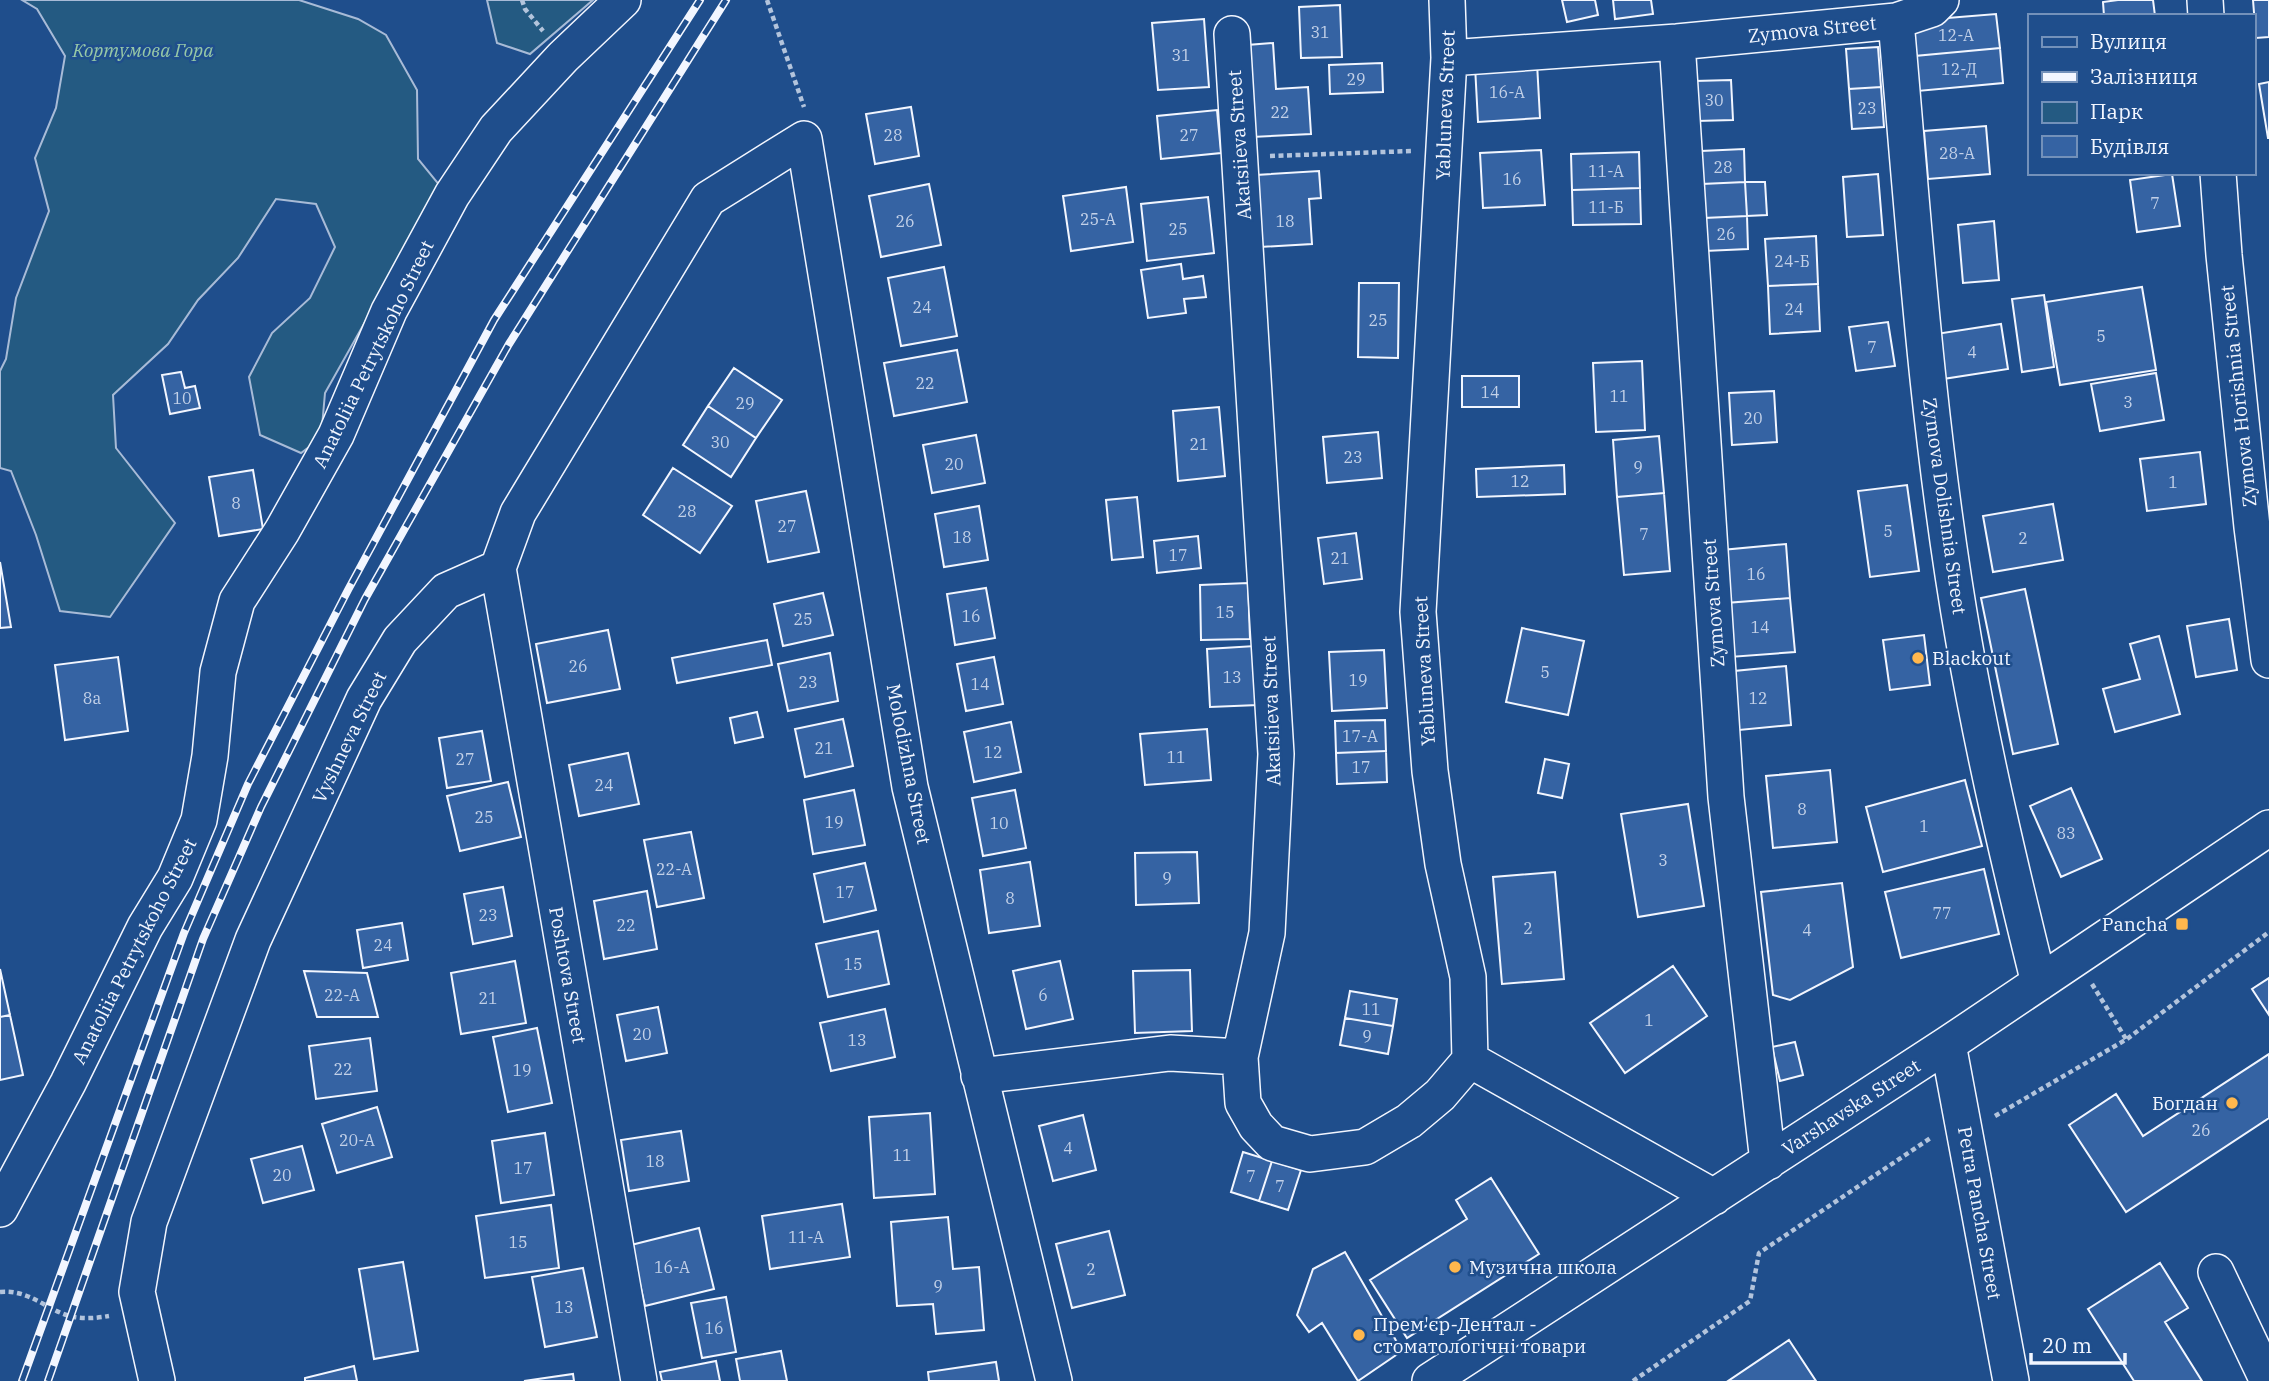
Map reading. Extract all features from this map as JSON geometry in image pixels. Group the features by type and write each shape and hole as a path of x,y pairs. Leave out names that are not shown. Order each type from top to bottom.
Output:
{"street":[{"name":"Anatoliia Petrytskoho Street","path":"0,1209 68,1083 145,927 175,878 199,820 210,756 218,672 237,601 282,531 336,435 389,312 452,195 496,129 563,57 624,0"},
{"name":"Yabluneva Street","path":"1447,0 1449,58 1418,612 1430,771 1443,864 1468,978 1470,1060"},
{"name":"Zymova Street","path":"1449,58 1677,42 1896,21 1932,9 1941,0"},
{"name":"Zymova Dolishnia Street","path":"1896,21 1920,310 1952,564 1964,643 1995,798 2039,983"},
{"name":"Akatsiieva Street","path":"1232,34 1276,754 1267,933 1240,1057 1243,1103 1256,1126 1272,1143 1310,1154 1365,1147 1409,1121 1440,1095 1470,1060"},
{"name":"Zymova Street","path":"1677,42 1726,797 1768,1162"},
{"path":"498,568 518,513 708,199 804,139"},
{"name":"Molodizhna Street","path":"804,139 910,787 1054,1381"},
{"name":"Zymova Horishnia Street","path":"2218,175 2249,500 2269,660"},
{"name":"Vyshneva Street","path":"157,1381 136,1292 149,1222 253,940 364,699 400,640 446,592 498,568"},
{"name":"Poshtova Street","path":"498,568 639,1381"},
{"name":"Varshavska Street","path":"1430,1381 1948,1044 2269,828"},
{"name":"Petra Pancha Street","path":"1948,1044 2011,1381"},
{"path":"979,1076 1170,1053 1240,1057"},
{"path":"1470,1060 1714,1197"},
{"path":"2216,1272 2268,1381"}],"path":[{"path":"767,0 804,103 804,139"},
{"path":"1240,157 1444,149"},
{"path":"1995,1116 2127,1039 2269,932"},
{"path":"2090,980 2127,1039"},
{"path":"1633,1381 1750,1301 1759,1253 1936,1135"},
{"path":"0,1292 14,1290 72,1317 93,1318"}],"green space":[{"name":"Кортумова Гора","path":"22,0 299,0 358,19 386,35 417,90 418,159 441,187 325,393 321,438 301,453 260,435 249,377 272,333 310,298 335,247 316,204 276,199 238,258 198,300 168,344 113,395 116,448 175,523 110,617 60,611 36,535 11,471 0,468 0,371 6,359 16,298 49,211 35,158 56,108 65,56 37,9"},
{"path":"487,0 593,0 530,54 497,43"}],"building":[{"path":"1562,0 1595,0 1598,15 1567,22"},
{"path":"1613,0 1651,0 1653,14 1615,19"},
{"path":"2153,0 2155,14 2104,14 2103,2"},
{"path":"2253,0 2269,0 2269,37 2256,38"},
{"path":"1340,5 1342,57 1301,58 1299,7"},
{"path":"1996,14 2000,48 1915,56 1911,21"},
{"path":"1204,19 1209,87 1158,90 1152,23"},
{"path":"1273,43 1276,89 1308,87 1311,134 1252,137 1247,45"},
{"path":"1878,47 1881,87 1849,89 1846,49"},
{"path":"2000,48 2003,83 1918,91 1915,56"},
{"path":"1382,63 1383,92 1330,94 1329,65"},
{"path":"1537,63 1540,118 1478,122 1475,66"},
{"path":"1731,80 1733,120 1697,121 1695,81"},
{"path":"2269,82 2269,138 2268,138 2259,84"},
{"path":"1881,87 1884,127 1852,129 1849,89"},
{"path":"911,107 919,156 875,164 866,114"},
{"path":"1217,110 1221,153 1161,159 1157,116"},
{"path":"1986,126 1990,174 1928,179 1924,131"},
{"path":"1744,149 1745,182 1702,184 1701,151"},
{"path":"1541,150 1545,205 1483,208 1480,153"},
{"path":"1639,152 1640,188 1572,190 1571,154"},
{"path":"1319,171 1321,198 1309,199 1312,244 1260,247 1256,175"},
{"path":"1878,174 1883,235 1847,237 1843,177"},
{"path":"2172,175 2180,226 2137,232 2130,180"},
{"path":"1745,182 1765,182 1767,215 1747,216"},
{"path":"1745,182 1747,216 1704,218 1702,184"},
{"path":"929,184 941,245 881,257 869,196"},
{"path":"1126,187 1133,242 1071,251 1063,196"},
{"path":"1640,188 1641,224 1573,225 1572,190"},
{"path":"1208,197 1214,253 1147,261 1141,204"},
{"path":"1747,216 1748,249 1705,251 1704,218"},
{"path":"1994,221 1999,280 1963,283 1958,225"},
{"path":"1816,236 1818,284 1768,286 1765,239"},
{"path":"1181,264 1183,279 1203,276 1206,297 1184,299 1186,313 1148,318 1141,270"},
{"path":"944,267 957,336 901,346 888,278"},
{"path":"1359,283 1399,283 1398,358 1358,357"},
{"path":"1818,284 1820,331 1770,334 1768,286"},
{"path":"2142,287 2156,370 2060,385 2046,302"},
{"path":"2044,295 2054,367 2022,372 2012,299"},
{"path":"1888,322 1895,366 1856,371 1849,327"},
{"path":"2001,324 2008,369 1943,379 1936,334"},
{"path":"957,350 967,402 894,416 884,363"},
{"path":"1642,361 1645,430 1596,432 1593,363"},
{"path":"734,368 782,400 756,438 708,406"},
{"path":"181,372 185,388 195,386 200,408 170,414 162,375"},
{"path":"2156,373 2164,420 2100,431 2091,384"},
{"path":"1462,376 1519,376 1519,407 1462,407"},
{"path":"1774,391 1777,442 1732,445 1729,393"},
{"path":"708,406 756,438 731,477 683,445"},
{"path":"1219,407 1225,476 1178,481 1173,411"},
{"path":"1378,432 1382,478 1327,483 1323,437"},
{"path":"976,435 985,483 932,493 923,445"},
{"path":"1659,436 1664,493 1617,497 1613,440"},
{"path":"2200,452 2206,504 2147,511 2140,459"},
{"path":"1564,465 1565,494 1477,497 1476,469"},
{"path":"673,468 732,506 700,553 643,515"},
{"path":"253,470 263,529 219,536 209,477"},
{"path":"1907,485 1919,571 1870,577 1858,491"},
{"path":"806,491 819,552 768,562 756,501"},
{"path":"1664,493 1670,571 1624,575 1617,497"},
{"path":"1137,497 1143,557 1112,560 1106,500"},
{"path":"2053,504 2063,560 1993,572 1983,516"},
{"path":"979,506 988,560 944,567 935,514"},
{"path":"1356,533 1362,579 1324,584 1318,538"},
{"path":"1198,536 1201,568 1157,573 1154,541"},
{"path":"1786,544 1790,598 1726,603 1722,550"},
{"path":"0,562 11,627 0,628"},
{"path":"1248,583 1250,639 1201,640 1200,585"},
{"path":"986,588 995,638 955,645 947,594"},
{"path":"2025,589 2058,744 2013,754 1981,598"},
{"path":"823,593 833,635 783,646 774,604"},
{"path":"1790,598 1795,652 1730,657 1726,603"},
{"path":"2229,619 2237,670 2196,677 2187,626"},
{"path":"1522,628 1584,641 1568,715 1506,702"},
{"path":"608,630 620,689 547,703 536,644"},
{"path":"1924,635 1930,685 1890,690 1883,640"},
{"path":"2159,636 2180,714 2115,732 2103,689 2140,679 2130,644"},
{"path":"767,640 772,665 677,683 672,658"},
{"path":"1255,646 1258,705 1210,707 1207,649"},
{"path":"1384,650 1387,708 1332,711 1329,652"},
{"path":"830,653 838,701 788,711 778,664"},
{"path":"118,657 128,731 65,740 55,665"},
{"path":"994,657 1003,704 966,711 957,664"},
{"path":"1786,666 1791,725 1729,731 1724,672"},
{"path":"757,712 763,737 735,743 730,718"},
{"path":"843,719 853,766 805,777 795,729"},
{"path":"1385,720 1386,751 1336,753 1335,721"},
{"path":"1011,722 1021,772 974,782 964,732"},
{"path":"1207,729 1211,780 1145,785 1140,734"},
{"path":"482,731 491,781 447,788 439,738"},
{"path":"1386,751 1387,782 1337,784 1336,753"},
{"path":"628,753 639,804 579,816 569,765"},
{"path":"1545,759 1569,764 1562,798 1538,793"},
{"path":"1830,770 1837,842 1773,848 1766,776"},
{"path":"1965,780 1982,846 1883,872 1866,807"},
{"path":"508,782 521,837 460,851 447,796"},
{"path":"2071,788 2102,859 2061,877 2030,806"},
{"path":"854,790 865,845 813,854 804,800"},
{"path":"1015,790 1026,848 983,856 972,798"},
{"path":"1688,804 1704,906 1638,917 1621,814"},
{"path":"691,832 704,898 657,907 644,840"},
{"path":"1197,852 1199,903 1136,905 1135,853"},
{"path":"1030,862 1040,926 989,933 980,870"},
{"path":"865,863 876,910 824,922 814,874"},
{"path":"1984,869 1999,934 1901,958 1885,892"},
{"path":"1555,872 1564,979 1502,984 1493,877"},
{"path":"1842,883 1853,967 1790,1000 1773,995 1761,892"},
{"path":"503,887 512,936 473,944 464,894"},
{"path":"647,891 657,949 604,959 594,901"},
{"path":"402,923 408,960 363,968 357,930"},
{"path":"878,931 889,984 828,997 816,944"},
{"path":"515,961 526,1023 461,1034 451,973"},
{"path":"1060,961 1073,1019 1026,1029 1013,971"},
{"path":"1673,966 1707,1016 1625,1073 1590,1023"},
{"path":"0,969 10,1015 0,1017"},
{"path":"1190,970 1192,1031 1135,1033 1133,971"},
{"path":"304,971 367,973 378,1017 317,1017"},
{"path":"2269,978 2269,1015 2252,989"},
{"path":"1350,991 1397,999 1393,1026 1345,1018"},
{"path":"658,1007 667,1053 626,1061 617,1015"},
{"path":"885,1009 895,1057 831,1071 820,1023"},
{"path":"10,1015 23,1075 0,1080 0,1017"},
{"path":"1345,1018 1393,1026 1388,1054 1340,1045"},
{"path":"537,1028 552,1103 508,1112 493,1037"},
{"path":"370,1038 377,1091 316,1099 309,1046"},
{"path":"1795,1042 1803,1075 1780,1081 1772,1047"},
{"path":"2269,1054 2269,1118 2126,1212 2069,1125 2116,1094 2143,1136"},
{"path":"377,1107 392,1157 337,1173 322,1124"},
{"path":"930,1113 935,1194 874,1198 869,1117"},
{"path":"1083,1115 1096,1170 1053,1181 1039,1126"},
{"path":"681,1131 689,1181 629,1191 621,1140"},
{"path":"545,1133 554,1195 501,1203 492,1141"},
{"path":"302,1146 314,1190 263,1203 251,1159"},
{"path":"1243,1152 1272,1161 1259,1201 1231,1192"},
{"path":"1272,1161 1301,1170 1288,1210 1259,1201"},
{"name":"Музична школа","path":"1491,1178 1539,1254 1407,1338 1370,1280 1467,1219 1456,1200"},
{"path":"842,1204 850,1257 770,1269 762,1216"},
{"path":"551,1205 559,1268 485,1278 476,1216"},
{"path":"948,1217 953,1269 979,1267 984,1330 936,1334 933,1304 897,1306 891,1222"},
{"path":"699,1228 714,1289 645,1306 631,1245"},
{"path":"1109,1231 1125,1295 1072,1308 1056,1244"},
{"path":"1345,1252 1402,1351 1358,1381 1322,1323 1309,1332 1297,1315 1313,1269"},
{"path":"403,1262 418,1351 374,1359 359,1269"},
{"path":"2160,1263 2188,1308 2165,1322 2202,1381 2134,1381 2088,1309"},
{"path":"583,1268 597,1337 545,1347 532,1277"},
{"path":"726,1297 736,1352 702,1358 691,1303"},
{"path":"1789,1340 1816,1381 1728,1381"},
{"path":"781,1351 787,1381 740,1381 736,1359"},
{"path":"716,1361 720,1381 662,1381 660,1372"},
{"path":"996,1362 999,1381 929,1381 928,1372"},
{"path":"354,1366 357,1381 305,1381 305,1378"},
{"path":"573,1374 574,1381 524,1381"}],"railway":[{"path":"22,1381 184,933 248,784 348,590 494,320 700,0"},
{"path":"48,1381 203,939 261,807 365,599 509,344 726,0"}],"place":[{"name":"Blackout","path":"1918,658"},
{"name":"Pancha","path":"2182,924"},
{"name":"Богдан","path":"2232,1103"},
{"name":"Музична школа","path":"1455,1267"},
{"name":"Прем'єр-Дентал - стоматологічні товари","path":"1359,1335"}]}
